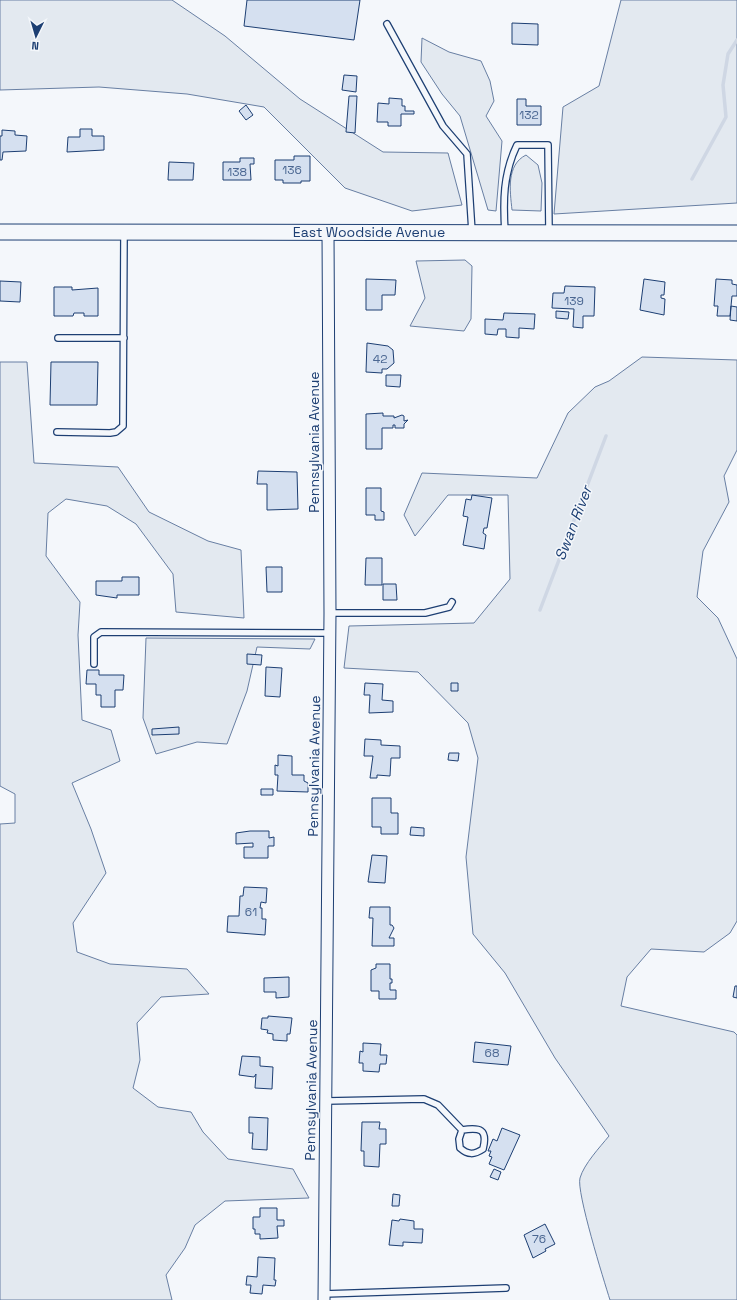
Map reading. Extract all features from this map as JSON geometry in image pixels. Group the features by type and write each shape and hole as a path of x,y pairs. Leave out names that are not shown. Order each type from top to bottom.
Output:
{"main road":[{"name":"East Woodside Avenue","path":"0,232 737,233"}],"street":[{"name":"Pennsylvania Avenue","path":"324,1297 330,633 328,232"}],"lane":[{"path":"388,24 443,126 467,154 472,233"},
{"path":"505,233 504,186 509,162 516,145 548,145 549,233"},
{"path":"57,432 110,433 120,429 124,422 124,232"},
{"path":"58,338 124,338"},
{"path":"330,613 425,613 448,607 452,602"},
{"path":"94,664 94,636 101,632 330,633"},
{"path":"326,1101 424,1099 438,1105 462,1130"},
{"path":"476,1128 482,1132 486,1139 483,1150 476,1154 466,1153 460,1148 459,1140 462,1130 476,1128"},
{"path":"324,1297 506,1288"}],"shaded area":[{"path":"0,0 172,0 225,36 300,99 383,152 448,153 462,205 412,211 345,188 264,107 187,94 99,87 0,90"},
{"path":"621,0 737,0 737,203 554,214 563,107 599,86"},
{"path":"422,38 449,52 481,61 490,81 494,101 486,116 502,141 496,211 488,210 460,116 442,94 421,62"},
{"path":"526,155 538,165 542,183 541,211 512,210 510,187 512,172 515,165"},
{"path":"465,260 472,266 471,319 464,331 410,326 425,298 416,261"},
{"path":"642,357 737,360 737,450 724,476 729,502 703,551 697,597 718,618 737,659 737,921 730,933 704,952 651,949 627,977 621,1006 734,1032 737,1035 737,1300 610,1300 591,1237 580,1186 580,1178 585,1167 609,1136 555,1058 505,973 473,934 466,857 478,758 468,723 418,672 344,668 349,626 474,623 510,579 508,495 448,495 415,536 404,515 422,473 537,478 568,413 595,387 609,381"},
{"path":"0,362 27,362 34,463 118,467 149,512 208,541 241,550 244,618 176,612 173,574 136,524 107,506 66,499 48,513 46,556 80,602 78,635 82,720 111,730 120,761 72,783 91,829 106,873 73,923 77,952 110,964 187,969 209,994 161,997 137,1023 140,1060 133,1088 158,1107 191,1112 203,1132 228,1159 293,1169 309,1198 225,1201 195,1225 185,1248 166,1275 172,1300 0,1300 0,824 15,823 15,794 0,786"},
{"path":"146,638 315,639 310,649 257,647 247,691 227,744 197,742 156,754 143,718"}],"building":[{"path":"247,0 360,0 354,40 244,26"},
{"path":"512,23 538,24 538,45 512,44"},
{"path":"344,75 357,76 356,92 342,90"},
{"path":"349,96 357,96 355,133 346,132"},
{"path":"389,98 402,99 402,106 405,106 405,111 414,111 414,114 401,114 401,126 388,126 388,122 377,122 378,103 389,104"},
{"path":"517,99 526,99 526,106 541,106 541,125 517,125"},
{"path":"246,105 253,115 246,120 239,111"},
{"path":"80,129 92,129 92,136 104,136 104,150 67,152 68,137 80,137"},
{"path":"2,130 15,131 15,135 27,136 26,151 3,152 2,160 0,160 0,136 2,136"},
{"path":"294,156 310,156 310,181 301,181 301,183 283,183 283,180 275,180 275,160 294,160"},
{"path":"240,158 254,158 254,164 250,164 251,180 223,180 223,162 240,162"},
{"path":"169,162 194,163 193,180 168,180"},
{"path":"366,279 396,280 395,295 382,295 382,310 366,310"},
{"path":"644,279 665,282 664,295 661,295 661,298 665,299 664,315 640,310"},
{"path":"716,279 732,280 732,284 737,285 737,296 732,296 730,316 717,316 718,306 714,306"},
{"path":"0,281 21,282 20,302 0,301"},
{"path":"565,286 595,287 594,316 583,316 583,328 573,327 574,309 552,308 553,293 564,293"},
{"path":"54,287 72,287 72,290 98,288 98,316 84,316 84,313 74,313 73,316 54,316"},
{"path":"731,306 737,307 737,321 730,320"},
{"path":"556,311 569,312 568,319 556,318"},
{"path":"504,313 535,314 534,329 519,328 519,338 506,337 506,329 498,329 497,335 485,334 485,319 503,320"},
{"path":"367,343 388,346 393,350 394,363 387,369 382,369 382,373 366,372"},
{"path":"51,362 98,362 97,405 50,405"},
{"path":"386,375 401,375 400,387 386,386"},
{"path":"383,413 383,416 394,416 394,418 402,415 404,416 404,421 408,420 404,424 404,428 395,428 395,425 393,425 393,428 382,428 382,449 366,449 366,414"},
{"path":"258,471 297,472 298,509 267,510 267,484 257,484"},
{"path":"366,488 381,488 381,511 384,512 384,520 375,520 375,515 366,515"},
{"path":"472,495 492,498 487,528 484,528 483,533 486,535 484,549 463,545 468,517 463,516 466,499 471,500"},
{"path":"366,558 382,558 382,585 365,585"},
{"path":"266,567 282,567 282,592 267,592"},
{"path":"122,577 139,577 139,595 117,595 117,598 96,595 96,581 122,581"},
{"path":"383,584 396,584 397,600 383,600"},
{"path":"247,654 262,655 261,665 247,664"},
{"path":"266,667 282,668 280,697 265,696"},
{"path":"87,670 99,670 99,675 124,675 123,690 115,690 115,707 101,707 101,695 96,695 96,684 86,684"},
{"path":"365,683 383,684 382,700 393,701 393,712 369,713 370,695 364,695"},
{"path":"451,683 458,683 458,691 451,691"},
{"path":"179,727 179,734 152,735 152,729"},
{"path":"365,739 381,740 381,745 400,746 400,758 391,758 390,776 377,775 377,778 370,778 373,756 364,756"},
{"path":"449,753 459,753 458,761 448,760"},
{"path":"278,755 292,756 292,775 304,775 304,781 308,783 308,792 277,791 278,775 275,775 275,765 278,766"},
{"path":"261,789 273,789 273,795 261,795"},
{"path":"372,798 391,798 391,813 398,813 398,834 381,834 381,827 372,827"},
{"path":"411,827 424,828 424,836 410,835"},
{"path":"269,831 269,838 274,837 274,846 268,846 268,858 244,858 244,847 253,847 253,843 236,844 236,833"},
{"path":"372,855 387,856 385,883 368,882"},
{"path":"244,887 267,888 266,903 261,902 260,908 262,908 262,919 266,919 265,935 227,932 228,916 239,916 240,896 243,896"},
{"path":"370,907 390,907 390,925 394,928 389,938 394,938 394,946 372,946 373,918 369,918"},
{"path":"376,964 390,964 390,979 392,979 392,983 390,983 390,990 396,990 396,999 379,999 379,991 371,991 371,970 376,968"},
{"path":"289,977 289,997 276,998 276,992 264,992 264,978"},
{"path":"735,986 737,986 737,998 733,997"},
{"path":"268,1016 292,1018 290,1034 287,1034 287,1041 273,1040 273,1034 267,1033 268,1030 261,1029 262,1018 268,1018"},
{"path":"475,1042 511,1046 508,1065 473,1062"},
{"path":"363,1043 381,1044 380,1055 387,1055 386,1064 380,1064 379,1072 363,1071 363,1063 359,1063 360,1051 363,1052"},
{"path":"242,1056 260,1057 260,1066 273,1067 272,1089 255,1088 256,1074 254,1077 239,1075"},
{"path":"249,1117 268,1118 267,1150 252,1149 253,1133 249,1133"},
{"path":"362,1122 380,1122 379,1129 386,1129 386,1144 380,1144 379,1167 364,1166 364,1151 361,1151"},
{"path":"502,1128 520,1135 504,1170 489,1164 492,1157 489,1156 491,1151 488,1151 493,1139 497,1141"},
{"path":"494,1169 501,1172 498,1180 490,1177"},
{"path":"393,1194 400,1195 399,1206 392,1206"},
{"path":"260,1208 277,1208 277,1220 284,1220 284,1226 277,1226 278,1238 260,1239 260,1234 255,1234 255,1229 253,1229 253,1217 260,1217"},
{"path":"400,1219 414,1221 414,1229 423,1229 422,1243 403,1242 403,1246 389,1245 392,1220 399,1221"},
{"path":"545,1224 555,1244 533,1258 524,1235"},
{"path":"258,1257 275,1258 275,1286 263,1285 262,1294 250,1293 251,1285 246,1285 247,1276 257,1277"}],"waterway":[{"name":"Swan River","path":"692,179 726,117 723,85 728,54 737,40"},
{"name":"Swan River","path":"540,610 606,436"}]}
